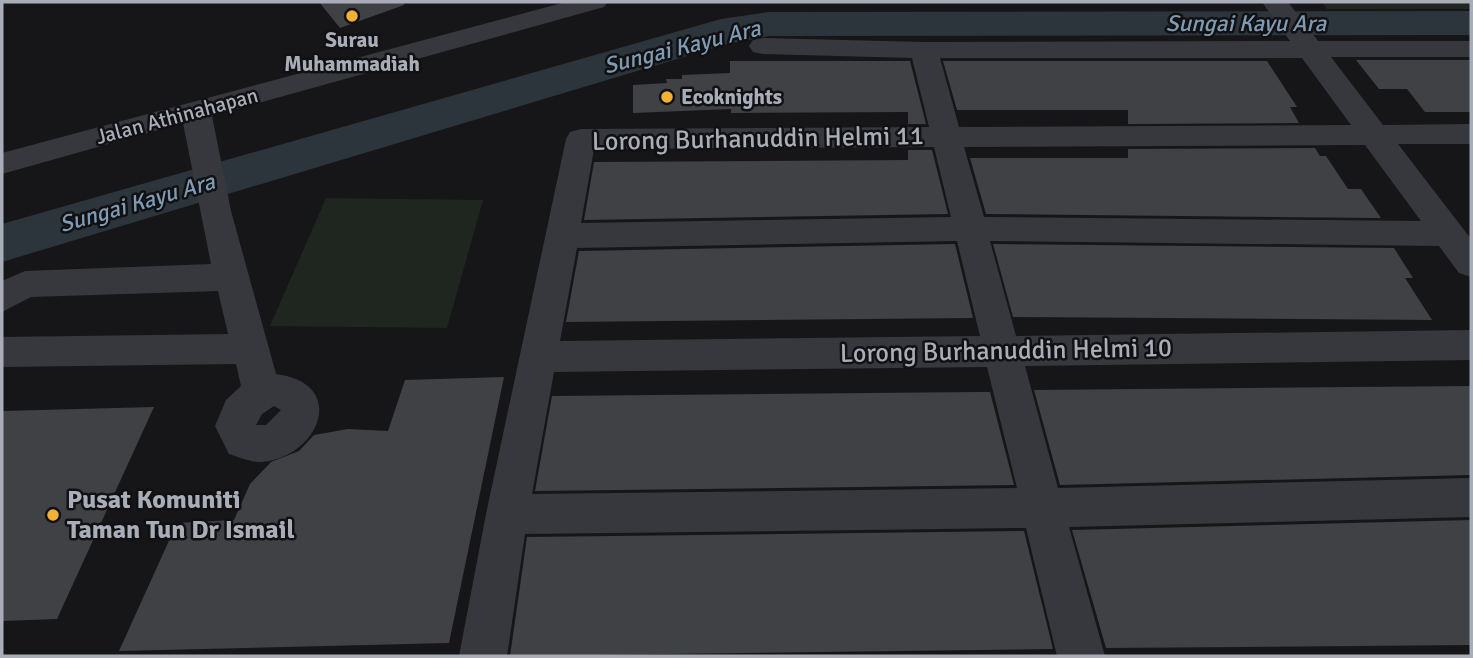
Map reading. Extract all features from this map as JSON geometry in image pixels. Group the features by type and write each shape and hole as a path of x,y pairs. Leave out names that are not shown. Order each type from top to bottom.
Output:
{"street":[{"name":"Jalan Athinahapan","path":"2,163 199,126 512,12 595,2"},
{"path":"1275,2 1471,264"},
{"path":"763,46 924,50 1306,43 1471,49"},
{"path":"924,50 1000,351 1082,656"},
{"path":"199,126 215,211 262,393"},
{"name":"Lorong Burhanuddin Helmi 11","path":"483,656 507,514 581,139 1471,134"},
{"path":"561,236 969,229 1449,234"},
{"path":"2,298 25,284 232,276"},
{"name":"Lorong Burhanuddin Helmi 10","path":"540,357 1471,345"},
{"path":"2,352 250,349"},
{"path":"507,514 1041,508 1471,498"}],"shaded area":[{"path":"1322,2 1471,2 1471,9 1327,9"},
{"path":"326,198 483,200 447,328 270,326"}],"building":[{"name":"Surau Muhammadiah","path":"319,2 404,2 404,5 340,28"},
{"path":"1356,60 1471,60 1471,112 1425,112 1407,89 1379,89"},
{"path":"730,61 910,61 926,124 908,124 908,112 731,113 731,109 633,113 633,85 667,83 666,79 682,79 682,75 730,73"},
{"path":"943,61 1267,61 1297,107 1290,107 1299,123 1128,124 1128,110 957,110"},
{"path":"1315,148 1320,156 1326,156 1348,189 1361,189 1381,218 986,214 970,158 1128,158 1128,149"},
{"path":"908,150 932,150 948,214 584,220 594,162 908,160"},
{"path":"955,244 973,318 566,322 579,251"},
{"path":"993,244 1394,248 1413,278 1405,278 1432,320 1013,317"},
{"path":"504,377 449,643 119,651 177,523 234,520 250,484 271,462 299,451 314,435 348,429 388,431 405,380"},
{"path":"1471,386 1471,475 1060,485 1034,390"},
{"path":"990,392 1014,485 535,491 552,396"},
{"name":"Pusat Komuniti Taman Tun Dr Ismail","path":"154,407 57,619 2,621 2,411"},
{"path":"1471,520 1471,645 1106,648 1072,530"},
{"path":"1024,531 1053,649 510,656 527,537"}],"waterway":[{"name":"Sungai Kayu Ara","path":"2,243 721,32 769,24 1471,23"}],"place":[{"name":"Surau Muhammadiah","path":"352,16"},
{"name":"Ecoknights","path":"667,97"},
{"name":"Pusat Komuniti Taman Tun Dr Ismail","path":"53,515"}]}
